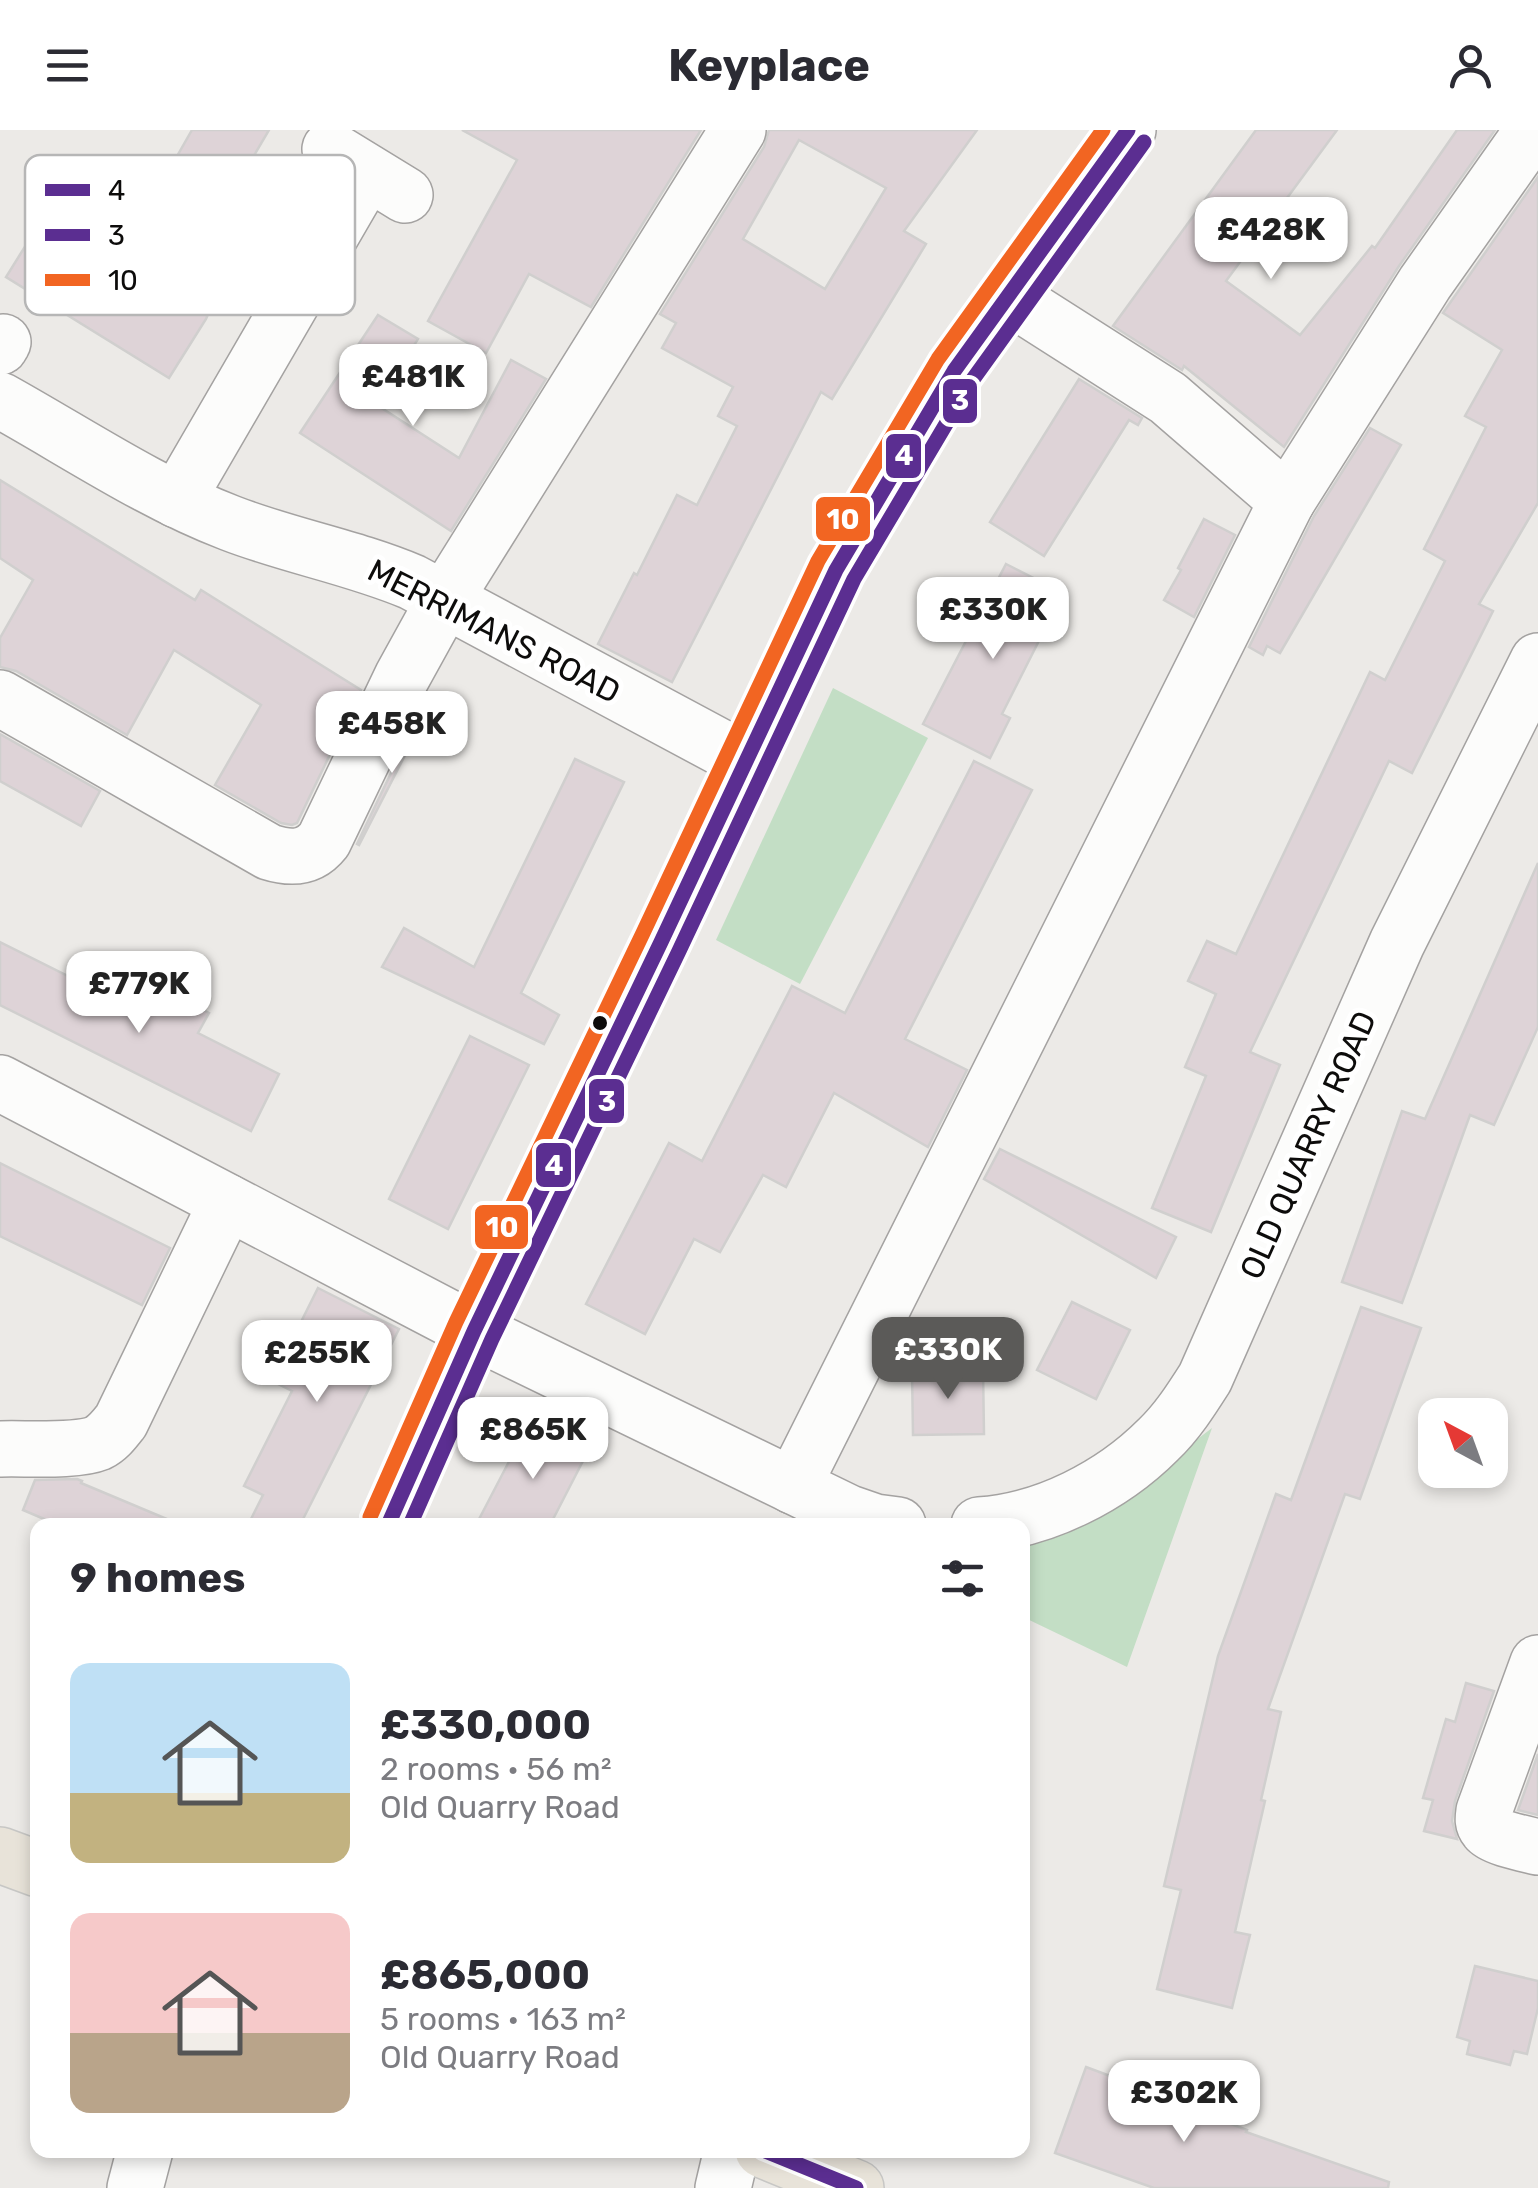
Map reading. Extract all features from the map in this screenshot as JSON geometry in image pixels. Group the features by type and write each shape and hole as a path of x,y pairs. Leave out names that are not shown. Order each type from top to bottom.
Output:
{"main road":[{"path":"0,1855 30,1867"},
{"path":"783,2158 856,2188"}],"street":[{"path":"0,698 269,852 283,857 303,856 318,848 445,599 738,130"},
{"path":"391,1518 474,1331 836,570 954,371 1128,130"},
{"path":"796,1501 1287,500 1425,283 1521,147"},
{"path":"355,193 367,172"},
{"path":"1008,296 1168,398 1287,500"},
{"path":"178,500 285,315"},
{"name":"MERRIMANS ROAD","path":"0,400 178,500 232,524 384,570 445,599 746,762"},
{"name":"OLD QUARRY ROAD","path":"1020,1518 1062,1503 1104,1482 1134,1461 1184,1410 1205,1378 1397,943 1538,661"},
{"path":"0,1083 796,1501 863,1518"},
{"path":"0,1449 84,1446 106,1438 114,1430 227,1202"},
{"path":"1538,1663 1483,1820 1492,1833 1538,1847"},
{"path":"136,2188 143,2158"},
{"path":"723,2188 730,2158"}],"green space":[{"path":"833,688 928,738 800,984 716,940"},
{"path":"1212,1428 1127,1667 1030,1620 1030,1535 1140,1483"}],"building":[{"path":"192,130 269,130 254,155 178,155"},
{"path":"462,130 701,130 591,307 529,274 486,353 428,321 517,160"},
{"path":"769,130 977,130 904,231 926,244 832,399 821,392 672,682 598,644 677,495 697,505 737,426 718,416 733,387 662,348 676,323 660,314 764,147","holes":["799,140 886,188 825,289 743,239"]},
{"path":"1256,130 1337,130 1226,281 1300,335 1372,246 1375,248 1457,130 1495,130 1399,266 1284,447 1184,366 1182,370 1113,326"},
{"path":"1538,177 1538,503 1479,604 1493,611 1412,773 1389,761 1250,1052 1280,1065 1211,1232 1152,1208 1206,1076 1185,1067 1216,994 1188,981 1207,941 1236,954 1370,672 1385,680 1445,561 1424,549 1486,427 1465,416 1502,350 1443,313"},
{"path":"25,247 25,289 6,277"},
{"path":"67,315 208,315 169,378"},
{"path":"378,315 418,339 377,405 459,458 511,360 546,379 451,531 300,433"},
{"path":"1079,379 1142,418 1138,425 1129,420 1044,556 990,522"},
{"path":"1370,428 1401,445 1280,653 1267,646 1263,655 1249,647 1314,516"},
{"path":"0,480 195,600 201,590 361,690 297,823 281,823 215,785 261,705 174,650 127,735 16,671 0,667 0,638 33,580 0,558"},
{"path":"1204,519 1235,535 1194,617 1164,600"},
{"path":"1006,564 1063,593 1002,714 1010,718 990,758 923,724"},
{"path":"415,723 420,726 359,845 357,844"},
{"path":"0,734 100,791 81,826 0,781"},
{"path":"575,759 624,782 521,993 559,1015 544,1044 382,967 404,928 474,967"},
{"path":"974,761 1032,790 905,1039 967,1070 928,1147 834,1093 786,1187 763,1175 720,1252 694,1239 645,1334 586,1304 669,1143 702,1161 792,986 845,1013"},
{"path":"1538,863 1538,1027 1494,1125 1470,1115 1402,1303 1342,1282 1402,1111 1425,1119"},
{"path":"0,942 114,999 124,980 164,999 168,992 209,1013 198,1033 279,1074 251,1131 0,1005"},
{"path":"470,1036 529,1065 448,1229 389,1199"},
{"path":"1000,1149 1176,1237 1156,1278 984,1179"},
{"path":"0,1163 170,1248 142,1305 0,1236"},
{"path":"318,1288 399,1329 304,1518 252,1518 263,1495 244,1486 292,1391 278,1384 291,1360 284,1356"},
{"path":"1072,1302 1130,1330 1096,1399 1037,1370"},
{"path":"1361,1307 1421,1328 1360,1499 1345,1494 1268,1709 1281,1712 1235,1932 1250,1935 1232,2008 1157,1989 1181,1890 1164,1886 1218,1656 1276,1494 1291,1500"},
{"path":"983,1369 984,1434 913,1435 912,1371"},
{"path":"528,1425 586,1455 554,1518 480,1518"},
{"path":"77,1479 164,1518 42,1518 23,1510 35,1480"},
{"path":"1466,1683 1494,1691 1455,1801 1452,1821 1457,1839 1424,1831 1433,1800 1423,1798 1446,1719 1455,1722"},
{"path":"1538,1754 1538,1815 1518,1810"},
{"path":"1475,1966 1538,1981 1538,2008 1527,2054 1514,2051 1510,2065 1467,2054 1470,2041 1457,2037"},
{"path":"1086,2067 1246,2132 1389,2182 1388,2188 1154,2188 1055,2153"}],"transit line":[{"name":"10","path":"370,1517 456,1322 818,561 938,359 1103,130"},
{"name":"4","path":"391,1518 474,1331 836,570 954,371 1128,130"},
{"name":"3","path":"413,1518 492,1339 854,579 971,382 1144,142"},
{"name":"4","path":"783,2158 856,2188"}]}
